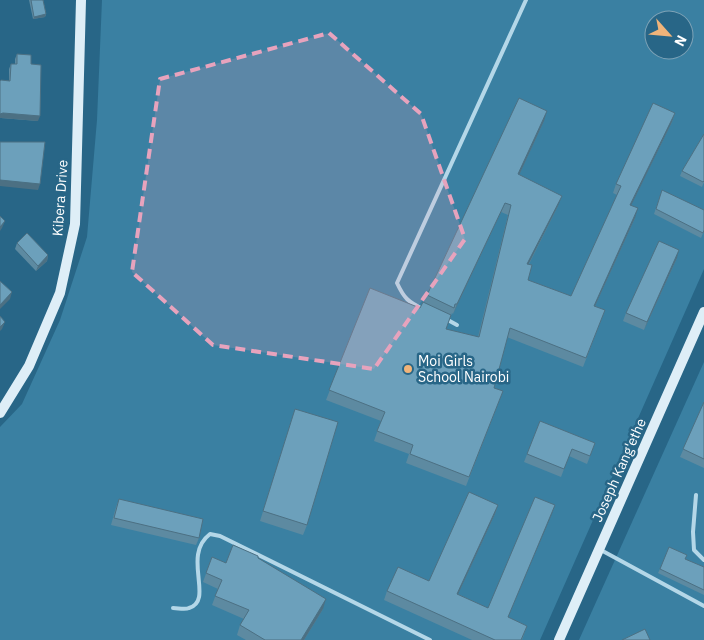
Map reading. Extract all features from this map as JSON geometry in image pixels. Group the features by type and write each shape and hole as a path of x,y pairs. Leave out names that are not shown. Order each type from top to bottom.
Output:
{"street":[{"name":"Kibera Drive","path":"0,413 29,366 60,293 75,224 81,0"},
{"name":"Joseph Kang'ethe","path":"559,640 704,312"}],"lane":[{"path":"430,312 412,304 402,296 397,283 526,0"},
{"path":"439,316 456,324"},
{"path":"696,495 693,532 694,550 704,560"},
{"path":"173,608 188,609 196,603 200,595 197,555 203,540 210,534 220,536 430,640"},
{"path":"600,548 704,606"}],"highlighted area":[{"path":"329,33 421,114 465,239 374,369 213,345 132,272 160,79"}],"shaded area":[{"name":"Moi Girls School Nairobi","path":"102,0 704,0 704,269 540,640 0,640 0,427 22,404 60,320 87,237 97,120"},
{"path":"704,362 704,640 579,640"}],"building":[{"path":"31,0 43,0 46,14 34,17"},
{"path":"17,54 31,55 31,64 41,65 40,116 0,114 0,81 10,81 11,64 17,64"},
{"path":"519,98 547,111 518,174 562,196 527,264 532,265 528,280 571,296 621,186 616,184 653,103 675,113 630,205 638,208 594,306 605,310 586,358 510,328 494,388 503,391 469,477 410,454 413,445 377,431 385,412 329,390 370,288 420,308 423,302 451,315 446,329 479,337 511,205 505,203 454,308 427,295"},
{"path":"704,134 704,181 703,182 682,171"},
{"path":"0,142 45,142 40,184 0,180"},
{"path":"662,190 704,210 703,233 656,209"},
{"path":"0,216 5,221 0,227"},
{"path":"27,233 48,255 38,266 17,243"},
{"path":"659,241 679,250 647,322 626,313"},
{"path":"0,281 12,292 0,305"},
{"path":"0,316 5,322 0,327"},
{"path":"704,402 704,459 683,449"},
{"path":"295,409 338,422 307,525 263,511"},
{"path":"540,421 595,443 590,456 572,449 564,469 527,454"},
{"path":"469,492 498,505 457,594 488,608 535,497 555,505 508,617 527,626 521,640 495,640 387,591 398,567 429,581"},
{"path":"119,499 203,519 199,538 114,518"},
{"path":"233,545 258,556 258,558 326,599 301,640 265,640 240,625 249,610 215,596 222,580 206,573 212,557 226,563"},
{"path":"669,547 687,555 685,559 704,567 704,590 660,569"},
{"path":"645,629 650,640 622,640"}],"place":[{"name":"Moi Girls School Nairobi","path":"408,369"}]}
